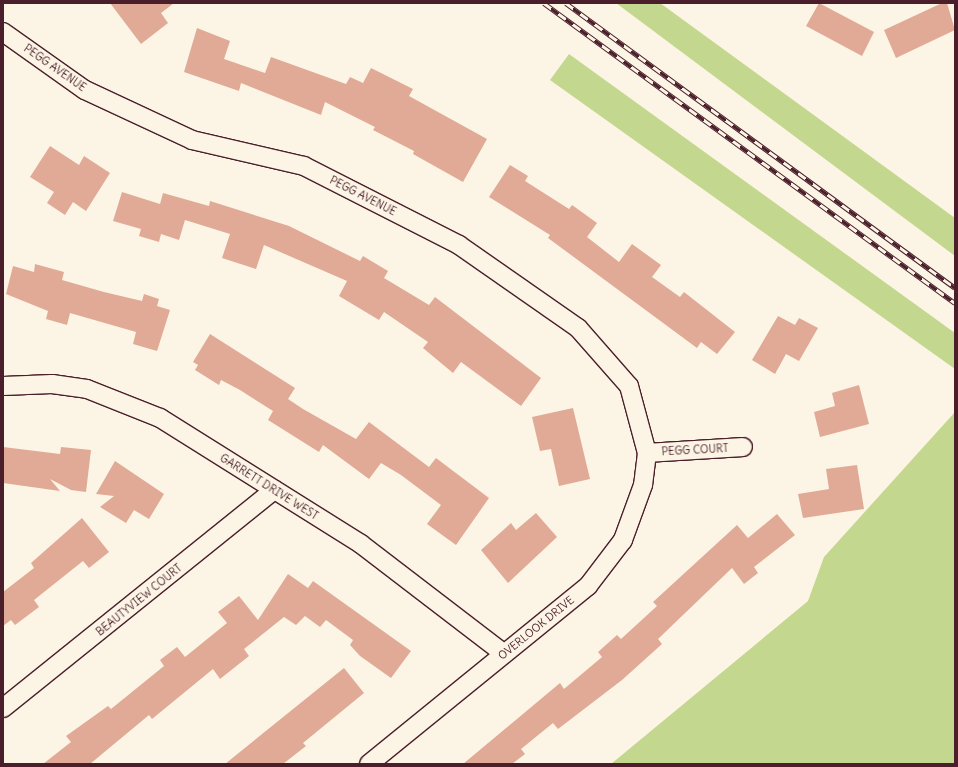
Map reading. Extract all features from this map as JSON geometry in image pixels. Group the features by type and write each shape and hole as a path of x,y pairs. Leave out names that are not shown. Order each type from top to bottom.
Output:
{"street":[{"name":"PEGG AVENUE","path":"3,32 85,90 192,140 304,166 459,245 578,328 629,386 647,453"},
{"name":"GARRETT DRIVE WEST","path":"6,386 66,386 126,402 160,418 361,544 503,654"},
{"name":"PEGG COURT","path":"647,453 743,447"},
{"name":"OVERLOOK DRIVE","path":"369,764 588,586 624,540 643,484 647,453"},
{"name":"BEAUTYVIEW COURT","path":"3,708 274,490"}],"green space":[{"path":"616,3 660,3 955,218 955,256"},
{"path":"569,54 955,333 955,369 550,80"},
{"path":"955,412 955,764 611,764 808,601 824,557"}],"building":[{"path":"110,3 174,3 161,13 168,23 141,44"},
{"path":"819,3 874,32 862,56 806,26"},
{"path":"942,3 947,3 955,30 896,58 884,30"},
{"path":"197,28 230,41 224,59 265,73 271,57 346,84 350,77 363,83 371,68 413,89 409,96 487,139 463,182 413,154 414,151 373,130 375,127 325,102 321,115 241,83 239,91 184,72"},
{"path":"50,146 79,165 84,156 110,173 86,211 73,202 65,215 47,203 54,192 30,177"},
{"path":"510,165 528,176 525,181 569,209 572,205 597,223 587,237 619,262 632,244 661,265 652,277 680,297 684,292 735,332 717,354 701,342 697,348 548,238 550,235 489,197"},
{"path":"122,192 160,204 163,193 209,206 210,201 289,226 360,261 363,256 388,271 384,278 429,305 435,297 541,378 521,406 461,362 453,373 423,348 428,342 384,312 379,320 339,296 347,281 264,245 256,269 222,258 230,234 185,220 179,240 161,234 159,242 139,236 141,229 113,221"},
{"path":"35,264 64,272 62,280 104,292 142,301 144,294 159,299 157,306 170,310 157,351 133,344 136,332 70,313 67,325 46,319 48,311 6,294 13,266 34,272"},
{"path":"778,316 795,325 799,318 818,328 799,361 786,354 775,374 752,360"},
{"path":"210,334 295,388 288,399 303,409 356,439 369,422 429,467 436,458 489,498 456,545 427,524 441,505 401,475 381,463 369,479 323,445 319,452 268,420 273,411 240,390 221,380 219,385 195,370 198,365 193,362"},
{"path":"859,385 869,424 820,437 814,412 835,406 832,393"},
{"path":"573,408 590,479 559,486 551,449 540,451 532,417"},
{"path":"3,447 60,454 61,447 91,450 86,492 71,490 50,479 60,491 3,483"},
{"path":"115,461 164,494 149,519 134,510 126,523 100,507 114,496 96,494"},
{"path":"857,465 864,509 803,518 798,494 829,489 826,469"},
{"path":"536,513 557,537 508,583 481,550 511,523 516,530"},
{"path":"777,514 795,535 754,567 758,573 744,584 732,568 658,639 662,644 622,680 558,729 553,723 521,749 525,754 512,764 463,764 560,683 564,689 602,657 598,652 617,635 621,639 657,606 653,602 737,525 748,538"},
{"path":"82,518 109,552 89,568 83,561 34,600 39,607 15,625 11,620 3,626 3,592 34,568 31,563"},
{"path":"288,574 308,588 313,581 411,651 391,678 360,656 350,645 353,640 326,620 320,627 305,616 296,625 284,617 244,649 249,656 220,679 213,669 152,719 149,715 90,764 43,764 71,742 66,736 108,706 111,709 164,666 160,660 177,647 185,657 227,623 218,612 239,596 258,620"},
{"path":"344,668 364,693 303,743 306,746 283,764 225,764"}],"railway":[{"path":"544,3 955,303"},
{"path":"566,3 955,288"}]}
